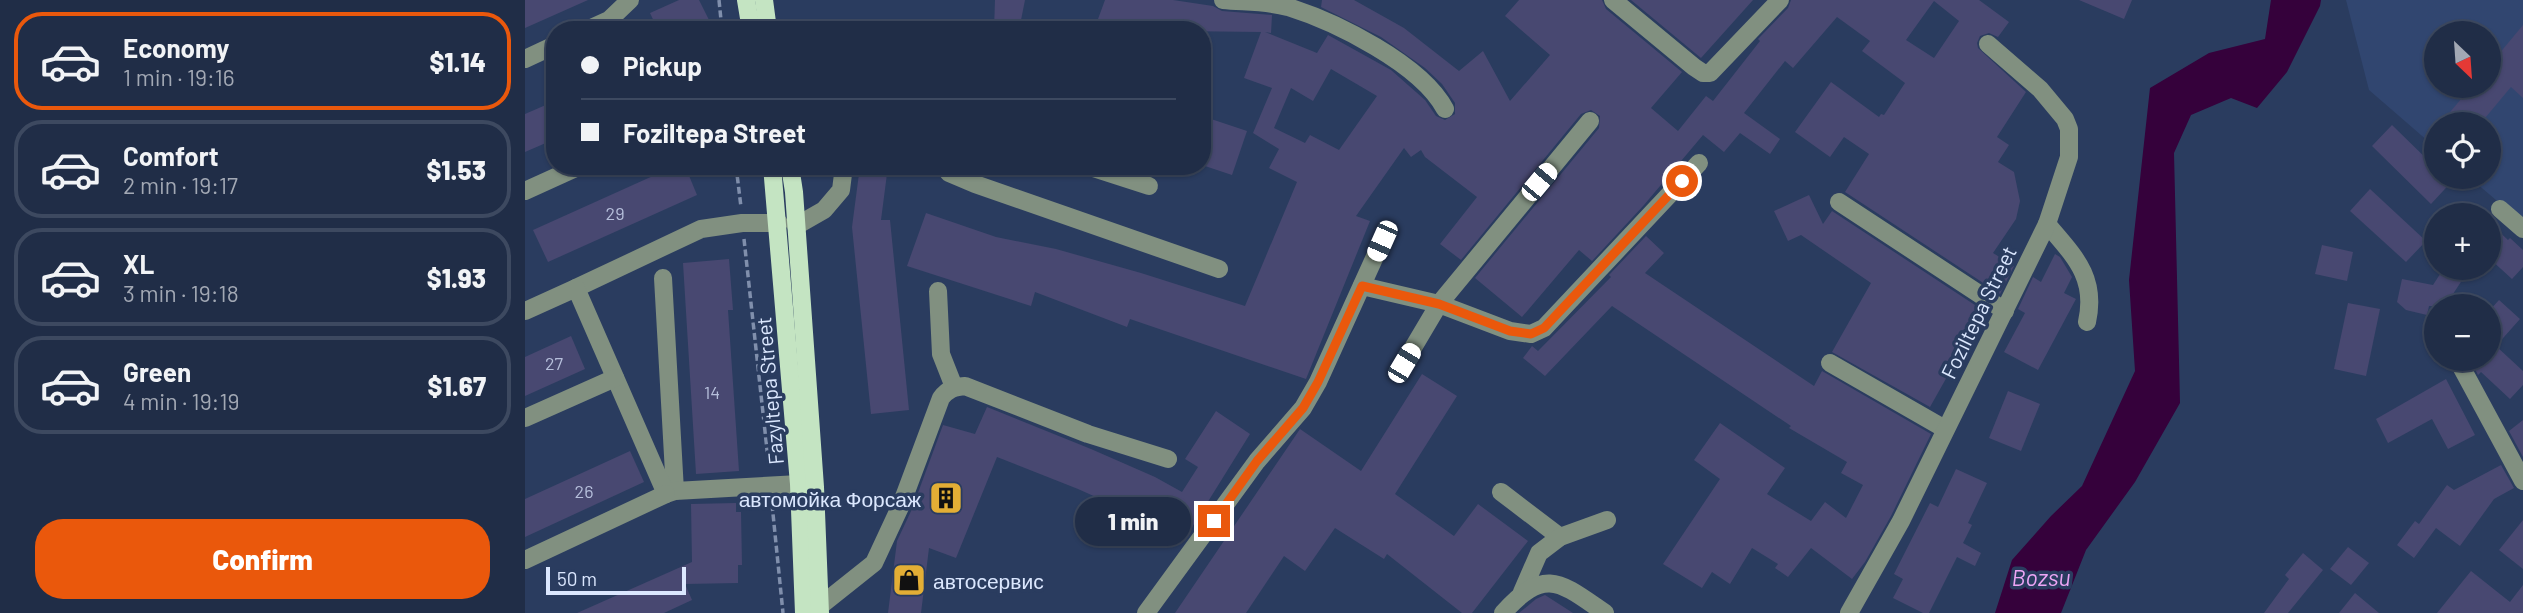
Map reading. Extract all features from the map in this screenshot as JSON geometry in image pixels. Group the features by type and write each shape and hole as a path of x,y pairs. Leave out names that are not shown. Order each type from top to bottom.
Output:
{"main road":[{"path":"746,0 750,21"},
{"path":"764,0 767,21"},
{"name":"Fazyltepa Street","path":"774,175 787,225 815,487 815,611"},
{"name":"Fazyltepa Street","path":"790,175 787,225 799,484 815,611"}],"street":[{"path":"607,21 630,0"},
{"path":"1223,0 1289,7 1384,51 1428,85 1445,109"},
{"path":"1613,0 1694,67 1710,74 1780,0"},
{"name":"Foziltepa Street","path":"1849,613 1901,521 2047,224 2069,157 2069,128 2065,120 2040,89 1988,44"},
{"path":"525,58 546,49"},
{"path":"1404,363 1439,304 1590,121"},
{"path":"1362,286 1439,304 1510,331 1531,334 1544,328 1699,163"},
{"path":"525,191 560,175"},
{"path":"525,311 701,229 742,223 787,225 824,210 841,190 843,175"},
{"path":"954,175 1219,269"},
{"path":"1115,175 1149,186"},
{"path":"1839,202 2005,311"},
{"path":"2501,210 2523,229"},
{"path":"2047,224 2087,277 2091,304 2087,321"},
{"path":"1146,613 1257,461 1303,408 1318,382 1382,241"},
{"path":"663,278 671,493"},
{"path":"576,288 615,378 671,493"},
{"path":"938,291 941,354 954,387"},
{"path":"1831,363 1945,429"},
{"path":"2463,371 2523,481"},
{"path":"525,418 615,378"},
{"path":"815,611 874,563 901,505 941,398 946,391 954,387 965,386 1088,434 1168,459"},
{"path":"525,560 671,493 799,484"},
{"path":"1501,492 1560,537"},
{"path":"1503,613 1522,593 1539,553 1560,537 1607,520"},
{"path":"1522,593 1545,584 1564,585 1605,613"}],"path":[{"path":"719,0 721,21"},
{"path":"737,175 783,613"}],"shaded area":[{"path":"2346,0 2523,0 2523,223 2483,189 2501,189 2501,112 2424,112 2424,138 2369,90"}],"water":[{"name":"Bozsu","path":"2271,0 2321,0 2287,72 2257,108 2231,98 2191,115 2174,153 2180,403 2135,482 2086,550 2061,613 1995,613 2012,560 2082,486 2135,371 2129,280 2150,88 2209,53 2265,39"}],"building":[{"path":"525,0 588,0 525,28"},
{"path":"679,0 699,0 710,21 654,21 650,13"},
{"path":"995,0 1025,0 1021,21 994,21"},
{"path":"1105,0 1173,0 1213,6 1222,11 1272,15 1271,33 1265,32 1317,53 1328,35 1391,70 1425,100 1436,116 1445,120 1455,114 1455,103 1442,84 1425,68 1381,37 1321,7 1322,0 1354,0 1404,28 1459,71 1483,51 1510,101 1550,55 1505,16 1519,0 1602,0 1606,9 1682,72 1651,108 1678,131 1706,96 1713,101 1760,41 1758,39 1788,8 1791,0 1979,0 2009,22 1998,37 1989,33 1980,36 1978,48 2026,92 1997,137 2009,145 1998,162 2014,172 2020,201 2016,219 1993,253 2014,266 2000,294 1845,192 1869,154 1844,137 1830,157 1795,132 1831,82 1879,117 1884,115 1905,83 1862,51 1870,41 1837,17 1793,68 1785,61 1744,113 1780,139 1770,154 1740,133 1724,152 1703,135 1592,261 1579,250 1522,317 1475,278 1599,128 1600,116 1591,110 1581,114 1461,260 1440,244 1477,197 1425,157 1421,150 1411,157 1404,148 1356,216 1370,221 1306,379 1130,319 1127,327 1035,292 1031,306 907,266 926,213 996,237 1056,249 1245,306 1297,182 1269,168 1279,149 1253,133 1272,88 1244,78 1261,32 1211,31 1211,21 1097,21","holes":["1934,1 1959,21 1934,58 1906,40","1331,69 1377,96 1339,150 1310,135 1305,143 1274,128 1291,88 1313,101"]},
{"path":"1631,0 1753,0 1701,58"},
{"path":"2079,0 2132,0 2124,19"},
{"path":"2523,25 2523,98 2511,87 2490,112 2450,112 2462,98 2501,98 2501,52"},
{"path":"546,105 546,143 525,152 525,114"},
{"path":"1211,119 1247,131 1232,175 1211,168"},
{"path":"2392,125 2424,156 2424,189 2445,189 2430,203 2372,146"},
{"path":"655,175 689,175 697,195 548,262 533,230"},
{"path":"859,175 887,175 881,220 890,220 909,410 871,414 852,227"},
{"path":"2370,189 2424,239 2424,243 2406,262 2350,211"},
{"path":"1809,195 1823,224 1832,211 1984,311 1930,407 1832,352 1871,283 1801,235 1788,241 1774,211"},
{"path":"2501,233 2523,250 2523,267 2512,279 2501,269"},
{"path":"1646,236 1664,253 1645,273 1814,386 1822,371 1931,434 1891,516 1865,562 1852,579 1811,548 1788,577 1775,568 1778,564 1752,548 1730,584 1712,572 1702,588 1663,564 1720,479 1694,460 1720,423 1785,468 1767,494 1811,521 1825,502 1846,518 1863,485 1841,473 1847,462 1789,428 1791,426 1612,306 1545,376 1523,358 1532,346 1538,351 1611,277 1609,275"},
{"path":"2322,245 2353,252 2347,281 2315,274"},
{"path":"2055,254 2060,257 2072,277 2064,293 2076,299 2038,370 2004,352 2025,313 2018,309 2033,277 2041,282"},
{"path":"729,259 733,310 728,310 739,471 696,474 683,263"},
{"path":"2402,279 2433,285 2436,280 2462,280 2453,294 2424,294 2424,314 2406,310 2397,302"},
{"path":"2501,302 2520,319 2501,340"},
{"path":"2348,303 2380,309 2366,376 2334,369"},
{"path":"571,336 585,369 525,396 525,357"},
{"path":"2501,351 2523,371 2523,385 2510,399 2481,372 2478,375 2476,371 2501,371"},
{"path":"1422,374 1457,396 1395,494 1454,536 1478,504 1528,541 1472,613 1462,613 1387,554 1384,559 1335,528 1305,571 1284,556 1246,613 1175,613 1300,429 1361,471"},
{"path":"2446,379 2475,435 2448,449 2432,419 2388,443 2376,419"},
{"path":"2008,391 2040,404 2021,451 1989,438"},
{"path":"987,407 1091,449 1182,492 1198,467 1185,459 1216,411 1250,434 1186,537 1078,489 997,457 956,558 929,548 921,613 888,613 897,541 912,509 943,425 975,434"},
{"path":"2523,420 2523,457 2509,431"},
{"path":"630,451 644,482 525,537 525,499"},
{"path":"2501,465 2514,488 2494,499 2460,546 2436,528 2414,558 2397,545 2415,521 2419,524 2447,485 2454,490"},
{"path":"1956,469 1987,483 1968,523 1972,525 1963,543 1981,553 1975,566 1957,557 1929,613 1923,613 1893,598 1903,579 1894,574 1930,503 1938,507"},
{"path":"736,503 736,512 741,512 742,565 738,565 738,583 685,584 692,600 664,613 577,613 692,562 691,504"},
{"path":"2523,520 2523,569 2499,550"},
{"path":"2348,547 2369,563 2351,585 2330,569"},
{"path":"2303,553 2323,570 2288,613 2264,613 2289,579 2285,575"},
{"path":"2471,571 2510,602 2523,585 2523,613 2437,613"},
{"path":"2355,593 2379,613 2339,613"},
{"path":"1545,595 1573,613 1519,613"}],"place":[{"name":"автомойка Форсаж","path":"946,498"},
{"name":"автосервис","path":"909,580"}],"route":[{"path":"1214,521 1257,461 1303,408 1318,382 1362,286 1439,304 1510,331 1531,334 1544,328 1682,181"}]}
